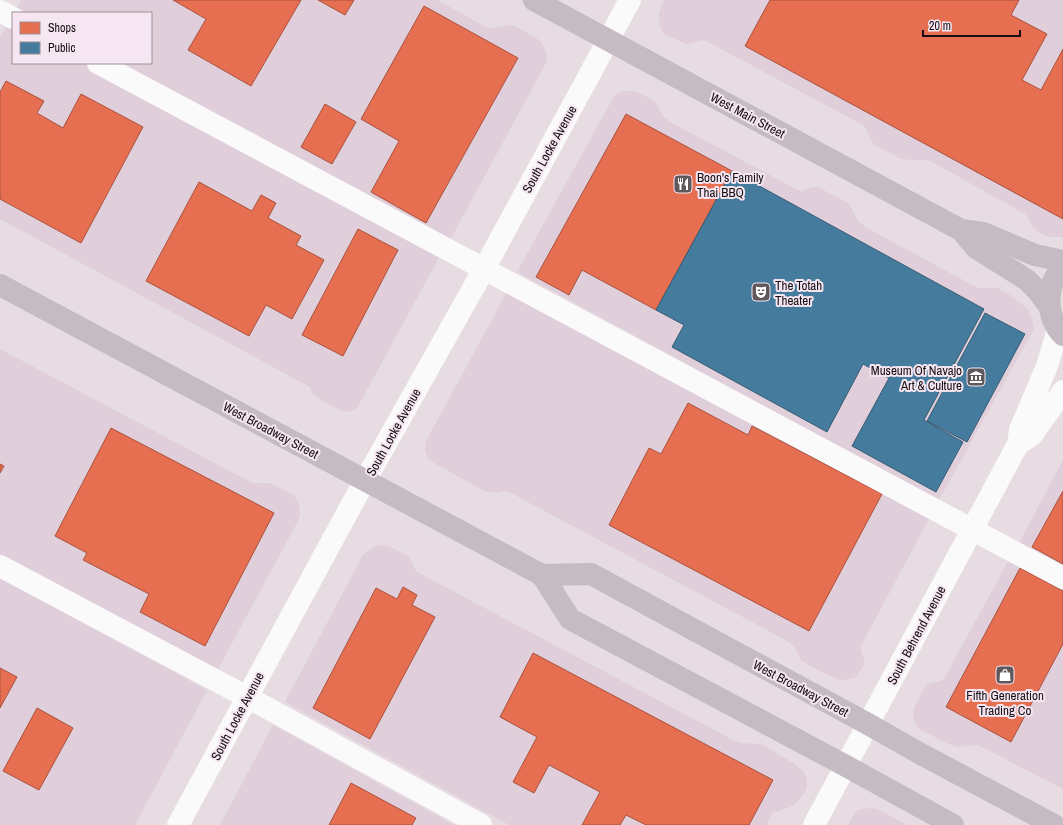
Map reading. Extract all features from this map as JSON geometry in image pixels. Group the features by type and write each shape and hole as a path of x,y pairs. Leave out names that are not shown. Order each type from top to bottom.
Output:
{"main road":[{"name":"West Main Street","path":"534,0 961,230 984,233 1035,255 1063,260"},
{"name":"West Main Street","path":"961,230 976,248 1027,280 1049,306"},
{"path":"1061,333 1052,318 1049,306 1050,293 1054,281 1063,268"},
{"name":"West Broadway Street","path":"0,285 542,575 570,619 846,766 953,825"},
{"name":"West Broadway Street","path":"542,575 592,574 1054,825"}],"street":[{"name":"South Locke Avenue","path":"178,825 366,480 484,269 630,0"},
{"path":"0,11 12,17"},
{"path":"100,64 1063,578"},
{"name":"South Behrend Avenue","path":"814,825 1018,444 1020,430 1061,333"},
{"name":"South Behrend Avenue","path":"1018,444 1032,435 1063,391"},
{"path":"0,566 247,697 481,825"}],"shaded area":[{"path":"21,0 437,0 486,27 495,28 508,25 515,26 540,41 547,54 547,59 450,240 123,64 152,64 152,12 26,12 17,7"},
{"path":"664,0 1063,0 1063,237 1049,237 1036,231 1025,214 932,162 926,160 899,158 875,145 865,127 861,124 708,42 703,40 686,44 664,34 659,23 659,13"},
{"path":"9,22 12,24 12,64 86,64 441,254 357,408 347,412 339,410 313,395 310,387 0,219 0,38"},
{"path":"622,91 637,92 653,100 664,117 672,123 798,190 801,191 812,187 818,187 846,202 850,205 858,221 867,228 976,287 998,288 1028,309 1034,329 939,500 517,272 613,98"},
{"path":"507,292 930,517 862,644 861,648 864,665 856,677 839,680 828,675 803,662 800,659 796,649 789,642 511,493 504,491 495,493 484,491 429,460 425,451 426,441"},
{"path":"0,349 252,483 269,483 292,494 296,498 300,510 298,521 217,671 0,554"},
{"path":"1063,460 1063,569 1018,545"},
{"path":"381,545 389,546 408,556 416,571 419,573 735,741 740,743 762,744 803,771 807,779 807,786 804,794 793,806 773,813 766,825 509,825 285,702 363,555 374,547"},
{"path":"1010,558 1063,587 1063,789 980,746 973,745 958,747 948,744 923,731 917,726 914,720 913,713 915,706 924,688 928,684 943,680"},
{"path":"0,578 207,690 135,825 0,825"},
{"path":"273,725 454,825 220,825"},
{"path":"870,808 877,809 907,825 848,825 858,810"}],"building: Shops":[{"path":"173,0 301,0 251,86 188,50 206,19"},
{"path":"318,0 354,0 345,15"},
{"path":"770,0 1019,0 1011,15 1047,34 1022,80 1041,90 1063,49 1063,219 745,46"},
{"path":"424,6 518,58 426,223 371,192 399,141 361,119"},
{"path":"6,81 44,101 37,113 63,128 81,94 143,127 81,243 0,199 0,92"},
{"path":"325,104 356,122 332,164 301,147"},
{"path":"626,114 732,171 656,310 582,270 569,295 536,277"},
{"path":"199,182 252,211 261,195 276,203 268,218 301,236 296,245 324,260 292,319 266,305 249,336 146,281"},
{"path":"358,229 398,250 343,356 302,335"},
{"path":"688,403 748,435 752,426 882,494 809,631 609,525 649,448 661,454"},
{"path":"111,428 274,513 205,646 140,612 149,594 83,560 87,553 55,536"},
{"path":"0,464 4,466 0,473"},
{"path":"1063,491 1063,564 1032,547"},
{"name":"Fifth Generation Trading Co","path":"1020,568 1063,591 1063,644 1011,742 946,707"},
{"path":"403,587 417,595 412,605 435,617 370,739 313,708 376,588 397,599"},
{"path":"533,653 773,780 749,825 646,825 626,815 620,825 582,825 600,792 549,765 534,793 513,782 537,737 500,717"},
{"path":"0,668 17,677 0,708"},
{"path":"37,708 73,728 39,790 3,771"},
{"path":"351,783 416,818 412,825 329,825"}],"building: Public":[{"path":"732,171 984,309 924,420 963,442 936,492 852,446 889,378 863,364 827,432 672,347 684,325 656,310"},
{"name":"Museum Of Navajo Art & Culture","path":"985,313 1025,334 967,442 927,421"}],"place":[{"name":"Boon's Family Thai BBQ","path":"683,184"},
{"name":"The Totah Theater","path":"761,292"},
{"name":"Museum Of Navajo Art & Culture","path":"976,377"},
{"name":"Fifth Generation Trading Co","path":"1005,675"}]}
